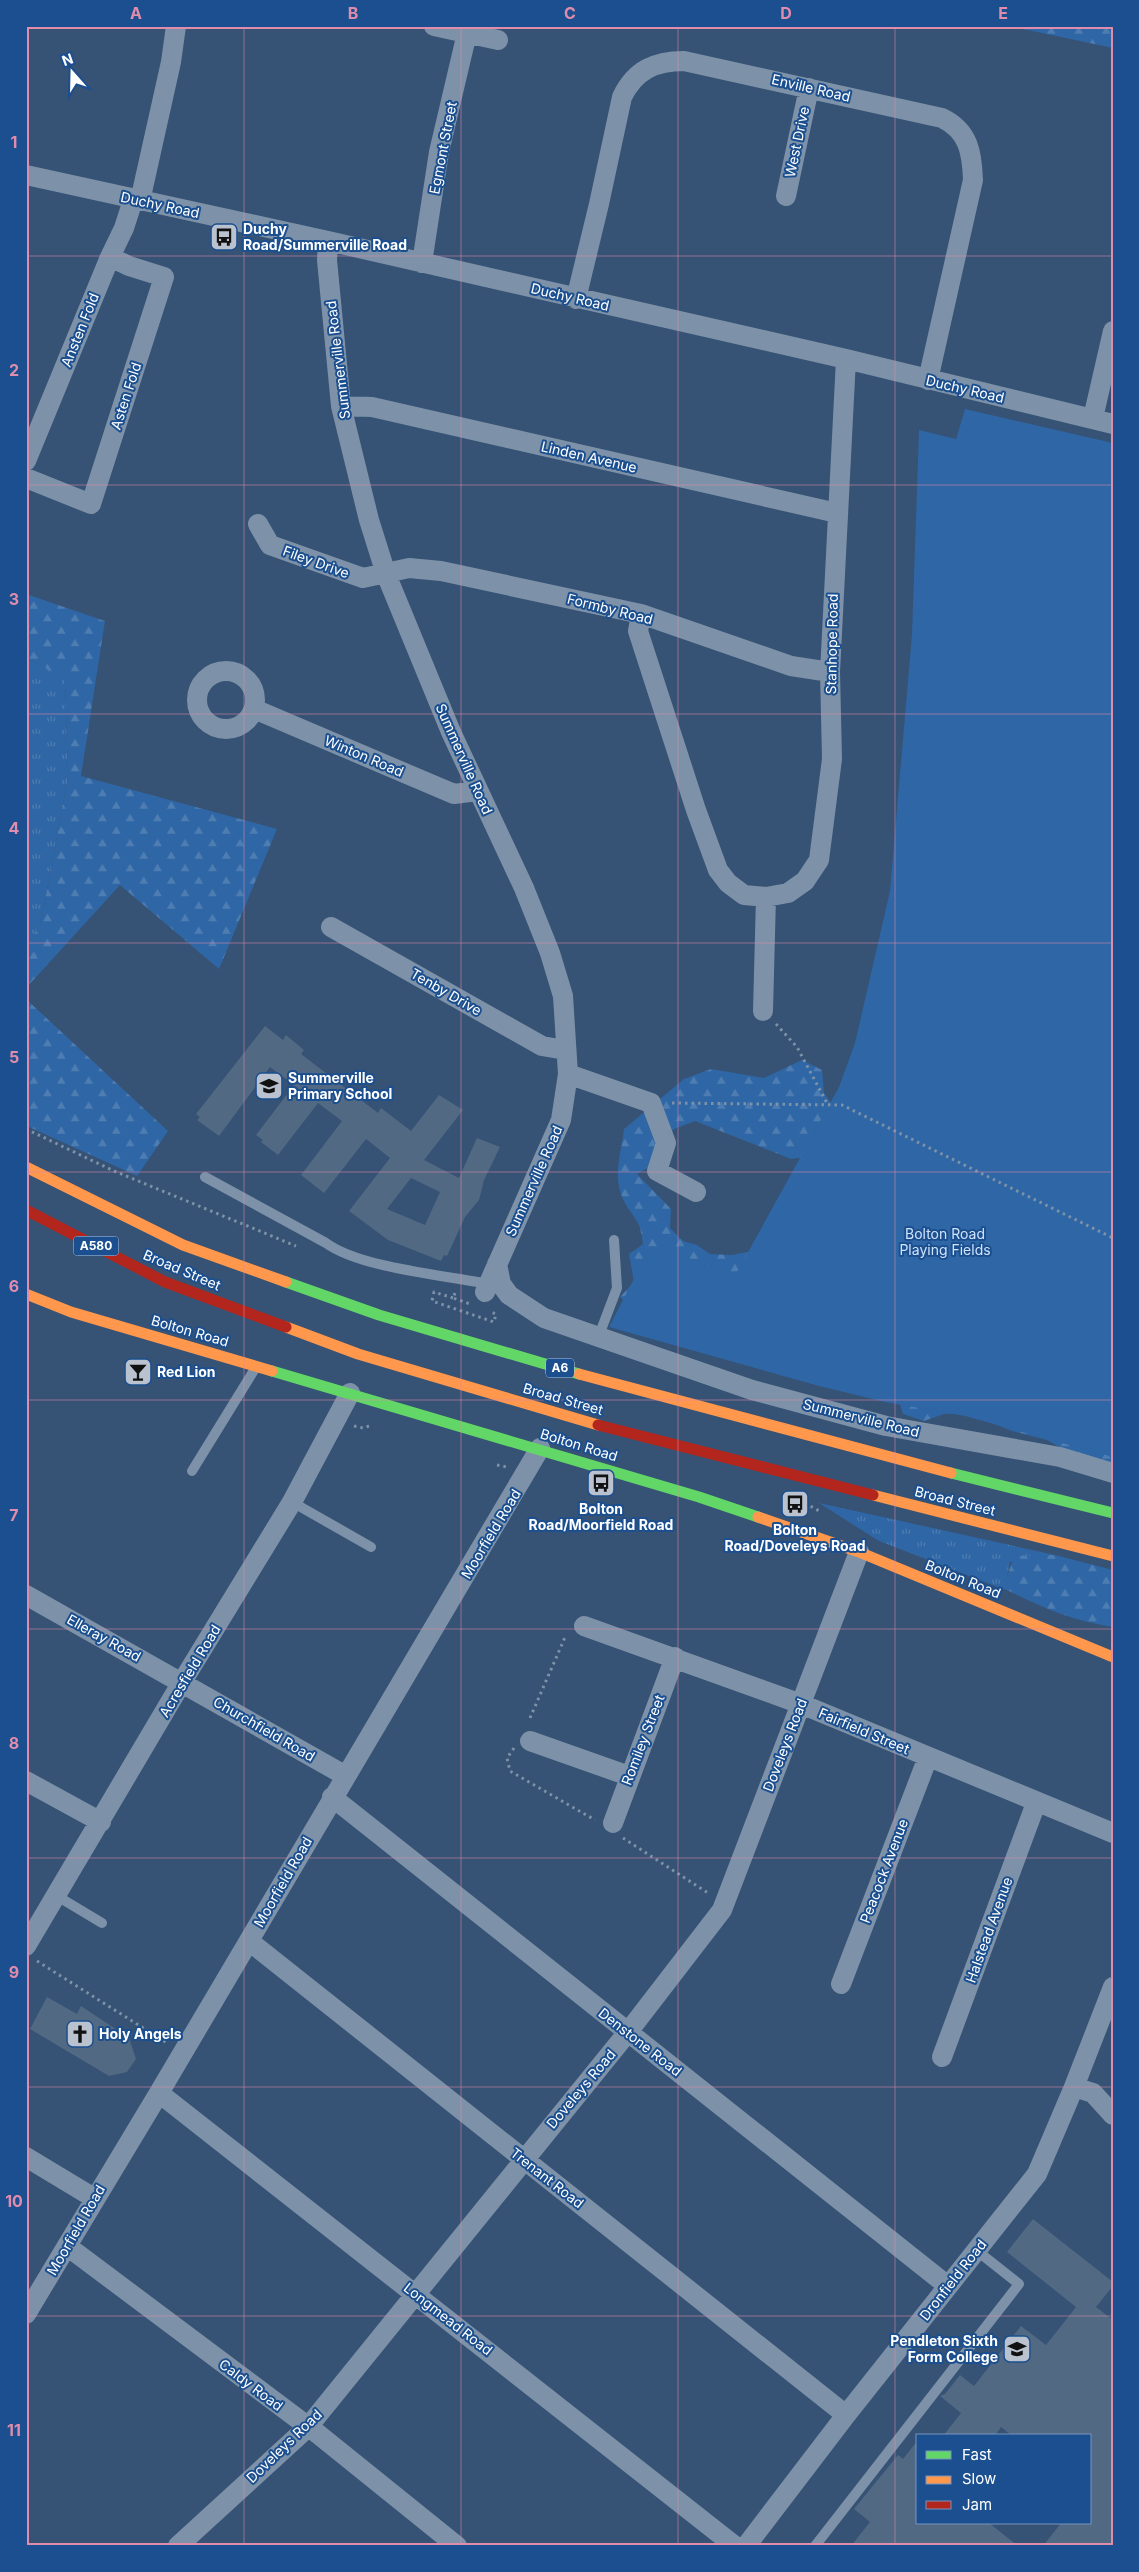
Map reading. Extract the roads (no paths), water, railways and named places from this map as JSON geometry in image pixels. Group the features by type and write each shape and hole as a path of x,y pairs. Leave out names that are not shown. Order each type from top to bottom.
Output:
{"main road":[{"name":"Broad Street","path":"26,1167 183,1244 379,1315 576,1373 887,1458 1113,1513"},
{"name":"Broad Street","path":"26,1210 165,1282 358,1354 568,1417 1113,1556"},
{"path":"54,1238 165,1282"},
{"name":"Bolton Road","path":"26,1294 70,1312 540,1448 699,1497 859,1552 1113,1657"}],"street":[{"path":"136,200 172,62 176,26"},
{"path":"434,26 498,40"},
{"name":"Egmont Street","path":"422,264 439,152 467,33"},
{"name":"Enville Road","path":"576,299 622,98 636,76 656,63 684,60 942,118 956,127 971,148 973,180 928,380"},
{"name":"West Drive","path":"786,196 809,88"},
{"name":"Duchy Road","path":"26,175 328,241 422,264 846,359 1113,424"},
{"name":"Ansten Fold","path":"26,461 110,257 136,200"},
{"name":"Summerville Road","path":"328,241 327,260 341,406 369,520 386,574 477,791 524,888 550,953 563,996 568,1074 561,1120 487,1288"},
{"name":"Asten Fold","path":"26,478 91,504 164,277 129,266 110,257"},
{"path":"1093,418 1113,331"},
{"name":"Stanhope Road","path":"641,614 638,631 696,810 718,870 728,884 744,895 766,897 788,893 805,881 819,860 832,759 830,672 846,359"},
{"name":"Linden Avenue","path":"341,406 372,407 837,512"},
{"name":"Filey Drive","path":"258,524 270,545 282,550 363,578 386,574"},
{"name":"Formby Road","path":"386,574 409,568 441,570 641,614 791,666 830,672"},
{"name":"Winton Road","path":"254,709 454,794 477,791"},
{"path":"763,1011 766,897"},
{"name":"Tenby Drive","path":"331,926 542,1046 565,1050"},
{"path":"568,1074 651,1103 666,1143 656,1171 696,1192"},
{"name":"Summerville Road","path":"497,1264 501,1284 509,1295 520,1304 544,1318 598,1338 752,1390 886,1426 1060,1457 1113,1473"},
{"name":"Acresfield Road","path":"30,1953 58,1896 182,1682 292,1502 350,1394"},
{"name":"Moorfield Road","path":"26,2314 68,2246 94,2198 160,2093 332,1797 540,1448"},
{"name":"Doveleys Road","path":"178,2546 308,2427 628,2032 722,1910 859,1552"},
{"name":"Elleray Road","path":"26,1595 182,1682"},
{"name":"Fairfield Street","path":"584,1626 675,1657 801,1704 1036,1803 1113,1833"},
{"name":"Romiley Street","path":"613,1823 675,1657"},
{"name":"Churchfield Road","path":"182,1682 346,1776"},
{"path":"530,1741 629,1776"},
{"name":"Peacock Avenue","path":"841,1984 928,1757"},
{"path":"26,1781 101,1822"},
{"name":"Denstone Road","path":"332,1797 948,2286"},
{"name":"Halstead Avenue","path":"942,2057 1036,1803"},
{"name":"Trenant Road","path":"249,1941 846,2415"},
{"name":"Dronfield Road","path":"746,2546 846,2415 1036,2174 1074,2087 1113,1987"},
{"path":"1074,2087 1093,2093 1113,2115"},
{"name":"Longmead Road","path":"160,2093 735,2546"},
{"path":"26,2157 94,2198"},
{"name":"Caldy Road","path":"68,2246 308,2427 457,2546"}],"lane":[{"path":"206,1177 326,1243 340,1253 487,1288"},
{"path":"598,1338 617,1288 614,1240"},
{"path":"192,1471 257,1367"},
{"path":"292,1502 371,1547"},
{"path":"58,1896 102,1923"},
{"path":"815,2546 1019,2284 976,2250"}],"place":[{"name":"Duchy Road/Summerville Road","path":"224,237"},
{"name":"Summerville Primary School","path":"269,1086"},
{"name":"Red Lion","path":"138,1372"},
{"name":"Bolton Road/Moorfield Road","path":"601,1483"},
{"name":"Bolton Road/Doveleys Road","path":"795,1504"},
{"name":"Holy Angels","path":"80,2034"},
{"name":"Pendleton Sixth Form College","path":"1017,2349"}],"park label":[{"name":"Bolton Road Playing Fields","path":"945,1242"}]}
